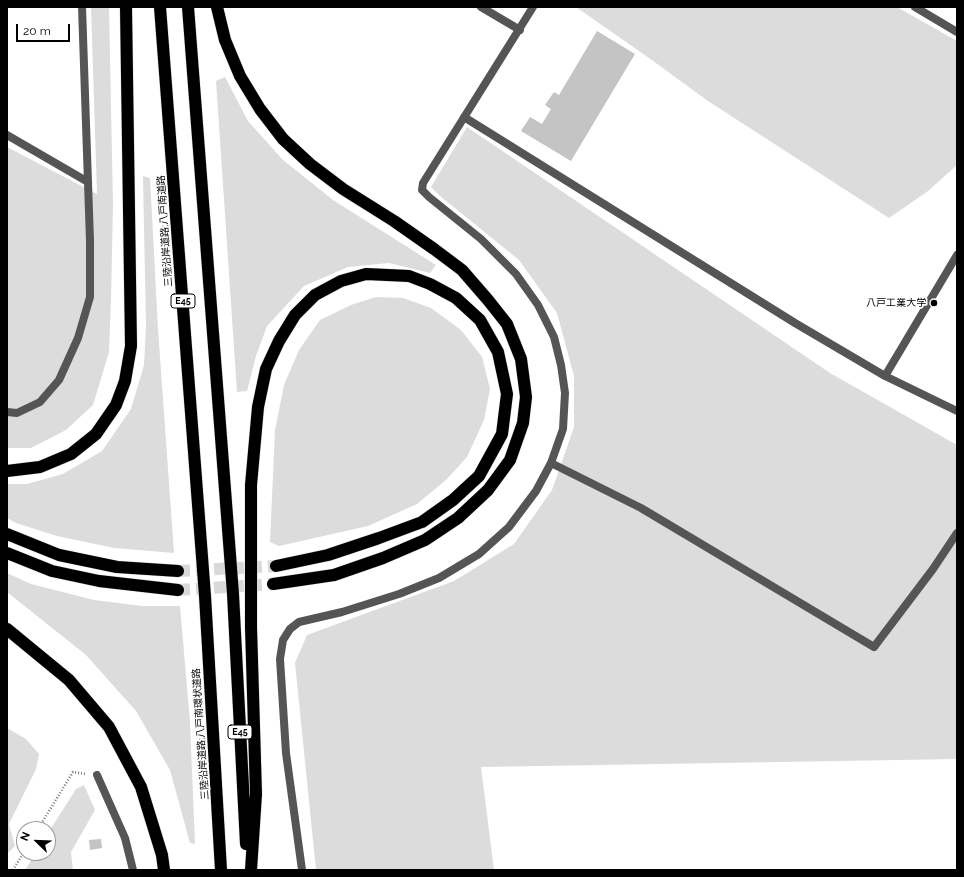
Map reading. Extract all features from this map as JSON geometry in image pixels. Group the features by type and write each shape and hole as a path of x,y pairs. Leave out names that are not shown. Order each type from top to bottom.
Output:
{"highway":[{"path":"7,471 40,467 71,454 96,434 116,405 125,381 131,346 126,7"},
{"name":"三陸沿岸道路;八戸南道路","path":"160,7 204,596"},
{"name":"E45","path":"188,7 232,594 248,870"},
{"path":"217,7 225,40 240,76 260,110 283,139 310,164 343,189 394,222 462,270 488,300 506,324 521,359 526,397 523,423 510,460 488,490 458,518 425,540 383,558 334,575 273,584"},
{"path":"251,870 256,794 251,627 251,485 258,407 266,369 279,341 295,315 315,295 341,281 366,274 409,276 430,284 456,298 480,320 498,352 507,394 502,434 479,476 453,500 422,522 328,555 276,566"},
{"path":"7,534 59,555 117,567 178,571"},
{"path":"7,553 52,570 99,581 178,590"},
{"name":"三陸沿岸道路;八戸南環状道路","path":"204,596 221,870"},
{"path":"7,629 69,680 109,727 141,787 162,855 164,870"}],"street":[{"path":"7,412 17,413 40,402 59,380 78,338 90,297 82,7"},
{"path":"481,7 520,30"},
{"path":"302,870 286,753 280,659 283,640 290,629 299,622 342,612 399,594 439,578 479,554 509,527 536,491 551,463 563,429 565,393 561,365 554,338 538,305 516,274 481,239 422,190 423,183 534,7"},
{"path":"915,7 957,32"},
{"path":"464,117 795,323 885,376 957,411"},
{"path":"7,134 88,182"},
{"path":"885,376 957,255"},
{"path":"551,463 641,508 874,647 933,569 957,533"},
{"path":"97,775 125,838 133,870"}],"path":[{"path":"43,821 74,772"},
{"path":"13,870 18,861"}],"shaded area":[{"path":"91,7 109,7 113,205 109,352 93,405 66,430 31,448 7,448 7,147 97,194"},
{"path":"576,7 897,7 957,41 957,165 928,191 889,218 708,101"},
{"path":"225,77 248,121 283,160 333,200 436,265 430,273 389,263 348,267 304,286 267,326 256,356 247,391 237,392 216,81"},
{"path":"467,127 830,373 957,445 957,759 481,767 494,870 316,870 295,663 307,635 454,581 514,544 552,490 574,427 574,376 557,313 519,260 431,187"},
{"path":"143,176 150,178 158,329 174,553 114,548 57,536 16,523 7,518 7,484 27,484 63,474 102,451 131,409 144,365 146,326"},
{"path":"376,297 403,298 431,308 461,330 482,357 490,389 484,420 467,457 447,479 417,504 368,526 279,546 270,542 275,430 284,385 299,350 320,320 351,305"},
{"path":"7,573 31,584 94,600 142,606 180,606 190,722 195,844 190,843 170,770 136,711 86,655 7,592"},
{"path":"7,728 26,739 39,754 36,769 9,824 15,846 7,854"},
{"path":"84,785 95,810 71,852 73,870 25,870 31,861 56,861 56,821 76,789"}],"building":[{"path":"597,31 635,54 571,161 521,131 530,117 542,124 551,109 545,105 554,92 559,95"},
{"path":"101,839 102,848 90,850 89,840"}],"tunnel":[{"path":"178,571 276,566"},
{"path":"178,590 273,584"}],"place":[{"name":"八戸工業大学","path":"934,303"}]}
